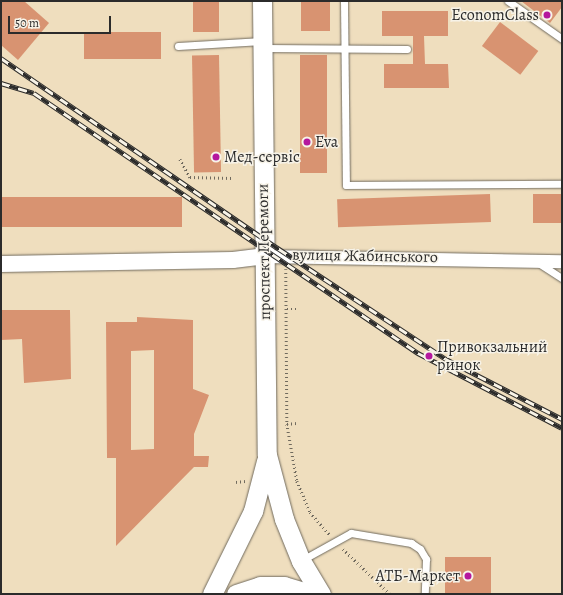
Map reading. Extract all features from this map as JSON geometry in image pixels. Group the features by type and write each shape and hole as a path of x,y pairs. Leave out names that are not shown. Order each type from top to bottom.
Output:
{"main road":[{"name":"проспект Перемоги","path":"212,594 254,511 267,455 262,1"},
{"name":"проспект Перемоги","path":"267,455 284,519 301,561 321,594"},
{"path":"236,594 260,586 284,586 310,594"}],"street":[{"name":"вулиця Жабинського","path":"1,264 233,260 264,256 562,261"}],"lane":[{"path":"344,1 346,185 562,184"},
{"path":"508,1 562,39"},
{"path":"178,46 263,44 345,48 407,48"},
{"path":"534,260 562,278"},
{"path":"301,561 351,533 411,543 420,549 426,559 424,594"}],"path":[{"path":"180,159 190,177 232,178"},
{"path":"286,269 288,309 287,424 297,482 310,512 336,542 390,594"},
{"path":"288,309 296,309"},
{"path":"287,424 296,423"}],"building":[{"path":"1,1 24,1 49,23 18,60 1,45"},
{"path":"193,1 219,1 219,32 193,32"},
{"path":"301,1 330,1 330,31 301,31"},
{"name":"EconomClass","path":"521,1 562,1 562,7 550,23"},
{"path":"382,11 448,11 448,36 424,36 425,64 448,64 449,88 384,88 384,64 413,64 413,36 382,36"},
{"path":"500,22 538,51 520,75 482,46"},
{"path":"84,32 161,32 161,59 84,59"},
{"path":"192,55 219,55 221,172 194,172"},
{"path":"300,55 327,55 327,173 300,173"},
{"path":"490,194 491,222 338,227 337,199"},
{"path":"533,194 562,194 562,223 533,223"},
{"path":"1,197 182,197 182,227 1,227"},
{"path":"1,310 70,310 71,379 24,383 22,339 1,340"},
{"path":"137,317 193,320 193,389 209,395 194,434 194,456 209,456 208,467 194,467 116,546 116,458 107,458 106,322 137,322","holes":["154,350 154,449 131,450 131,351"]},
{"name":"АТБ-Маркет","path":"445,557 491,557 491,594 445,594"}],"railway":[{"path":"1,58 264,239 446,359 562,419"},
{"path":"1,83 34,93 418,353 562,428"}],"place":[{"name":"EconomClass","path":"547,15"},
{"name":"Eva","path":"307,142"},
{"name":"Мед-сервіс","path":"216,157"},
{"name":"Привокзальний ринок","path":"429,356"},
{"name":"АТБ-Маркет","path":"468,576"}]}
